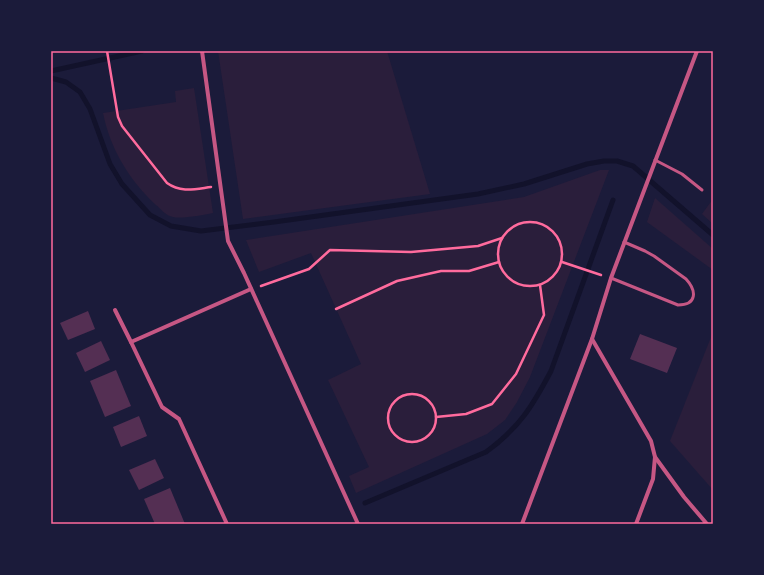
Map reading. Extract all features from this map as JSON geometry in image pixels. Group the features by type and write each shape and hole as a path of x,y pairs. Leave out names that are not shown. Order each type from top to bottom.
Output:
{"street":[{"path":"202,51 228,241 358,524"},
{"path":"522,524 592,338 624,242 697,51"},
{"path":"131,342 251,289"},
{"path":"115,310 162,407 180,420 227,524"},
{"path":"592,338 651,441 655,457 653,479 636,524"},
{"path":"655,457 684,497 707,524"}],"lane":[{"path":"655,160 682,174 702,190"},
{"path":"611,278 678,305 690,303 693,298 691,284 686,279 645,251 624,242"}],"path":[{"path":"108,52 118,118 122,126 167,183 179,189 188,190 220,186"},
{"path":"538,222 547,226 555,233 560,241 563,251 562,262 558,272 550,280 540,285 529,286 518,284 509,278 499,262 498,248 502,238 508,230 517,224 538,222"},
{"path":"251,289 309,269 330,250 411,252 478,246 502,238"},
{"path":"336,309 397,281 441,271 470,271 499,262"},
{"path":"562,262 594,273"},
{"path":"436,417 466,414 492,404 516,374 544,315 540,285"},
{"path":"416,394 424,397 430,402 436,417 436,424 430,435 420,442 412,443 404,442 391,432 387,416 389,408 400,396 416,394"}],"shaded area":[{"path":"218,51 387,51 430,194 243,219"},
{"path":"194,88 213,213 187,217 173,217 166,214 156,205 129,174 110,139 103,113 176,102 175,91"},
{"path":"600,170 609,170 530,377 517,402 505,420 487,434 356,493 349,476 369,467 328,380 361,364 311,253 259,272 246,240 524,197"},
{"path":"655,198 713,249 713,270 647,222"},
{"path":"713,199 713,224 702,214"},
{"path":"713,332 713,490 670,441"}],"building":[{"path":"88,311 95,329 68,340 60,323"},
{"path":"640,334 677,348 667,373 630,359"},
{"path":"101,341 110,360 85,372 76,353"},
{"path":"116,370 131,406 105,417 90,381"},
{"path":"139,416 147,436 121,447 113,427"},
{"path":"155,459 164,478 139,490 129,470"},
{"path":"170,488 185,524 155,524 144,499"}],"waterway":[{"path":"51,71 142,51"},
{"path":"51,78 66,82 80,92 90,109 110,164 122,184 150,215 171,226 201,231 478,194 524,184 587,164 604,161 617,161 633,166 713,235"},
{"path":"365,503 486,452 507,434 524,416 551,371 613,200"}]}
